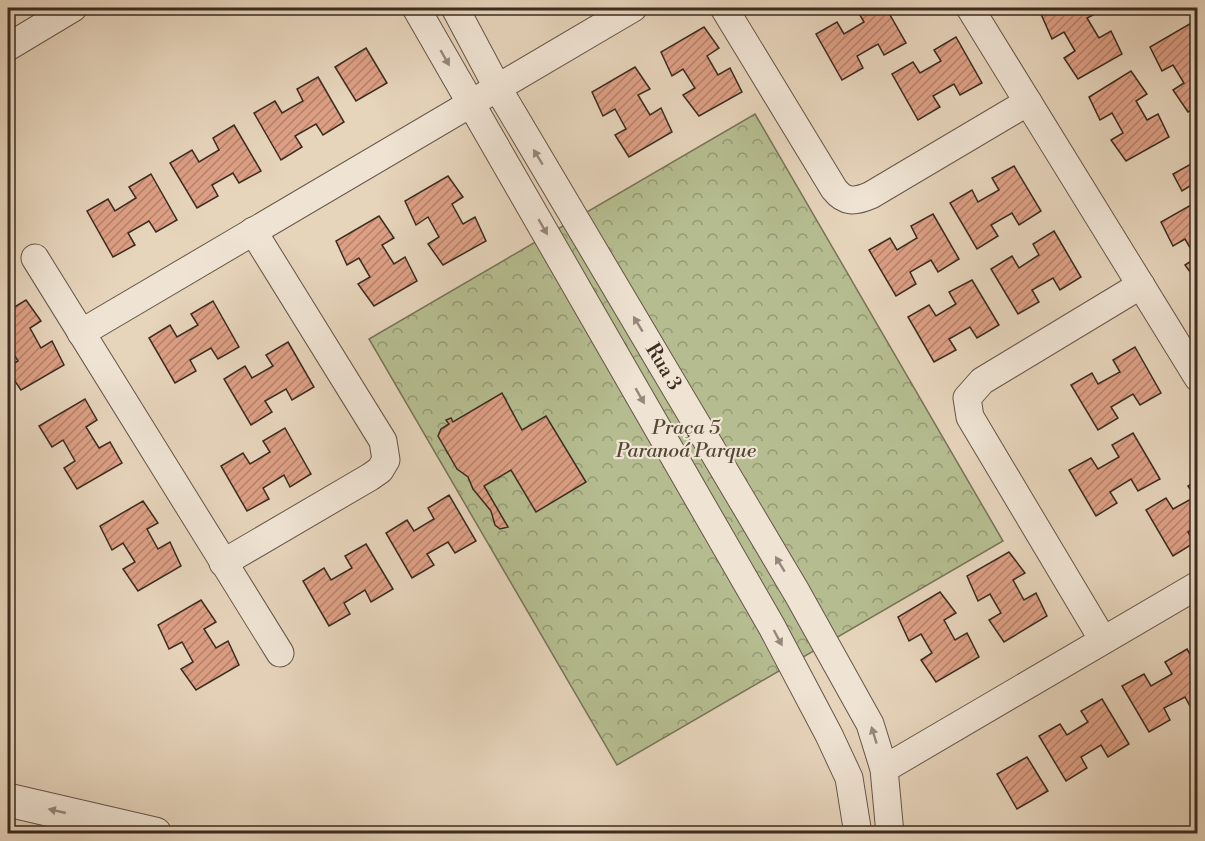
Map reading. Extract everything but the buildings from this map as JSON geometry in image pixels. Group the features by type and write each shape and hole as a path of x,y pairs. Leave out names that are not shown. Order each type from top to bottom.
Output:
{"street":[{"path":"8,47 74,8"},
{"name":"Rua 3","path":"416,8 772,627 814,705 849,778 858,834"},
{"name":"Rua 3","path":"455,8 497,87 843,674 870,724 884,769 890,834"},
{"path":"81,333 470,101 633,8"},
{"path":"724,8 834,189 841,198 849,201 871,195 1028,102"},
{"path":"970,8 1197,378"},
{"path":"223,563 370,477 380,470 386,460 383,441 253,231"},
{"path":"35,258 280,653"},
{"path":"1103,640 970,417 966,408 967,398 982,381 1141,285"},
{"path":"884,769 1197,585"},
{"path":"8,800 155,834"}],"green space":[{"name":"Praça 5 Paranoá Parque","path":"755,114 1003,541 617,765 369,339"}]}
